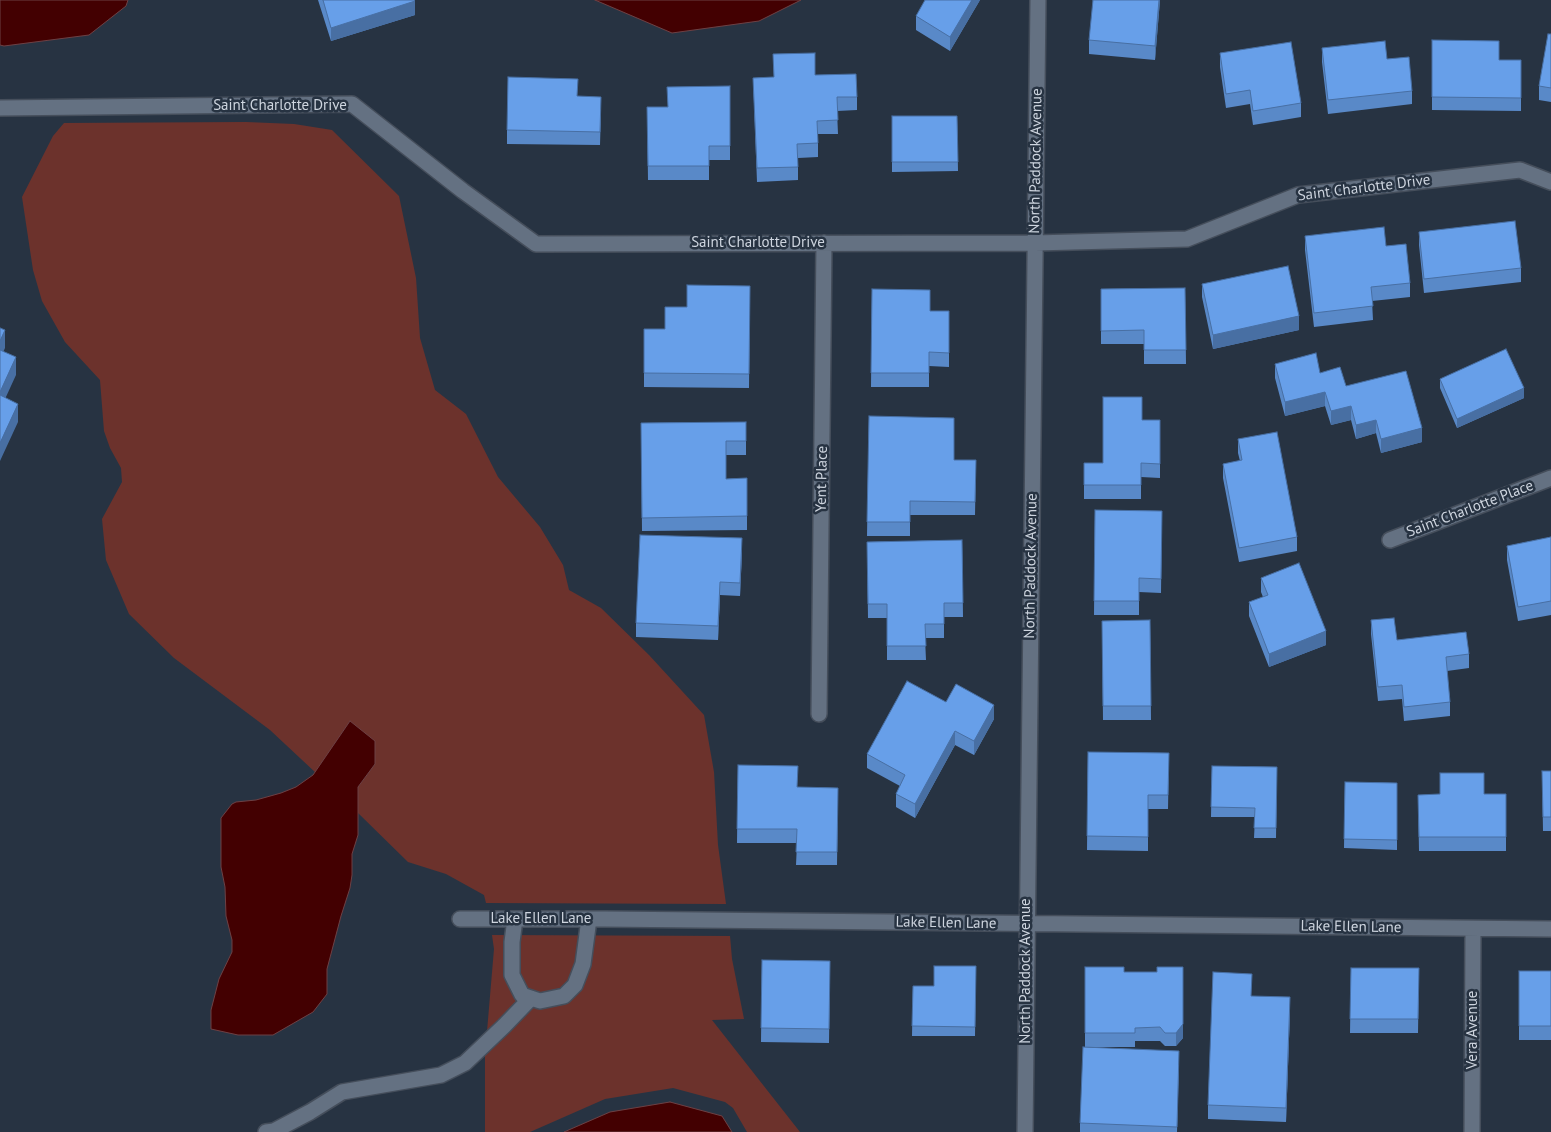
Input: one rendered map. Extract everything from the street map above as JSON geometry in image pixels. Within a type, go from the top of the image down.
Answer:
[{"type":"street","name":"North Paddock Avenue","points":[[1025,1132],[1038,0]]},
{"type":"street","name":"Saint Charlotte Drive","points":[[0,108],[352,104],[463,191],[536,244],[1035,243],[1187,239],[1298,195],[1520,170],[1551,182]]},
{"type":"street","name":"Yent Place","points":[[819,714],[824,243]]},
{"type":"street","name":"Saint Charlotte Place","points":[[1390,540],[1551,478]]},
{"type":"street","name":"Lake Ellen Lane","points":[[460,919],[1551,928]]},
{"type":"street","points":[[515,919],[512,942],[512,975],[522,995],[540,1001],[564,996],[575,985],[582,964],[589,919]]},
{"type":"street","name":"Vera Avenue","points":[[1472,1132],[1473,928]]},
{"type":"street","points":[[266,1132],[274,1131],[303,1116],[342,1092],[441,1075],[465,1064],[531,998]]},
{"type":"shaded area","points":[[0,0],[128,0],[126,6],[89,35],[4,46],[0,45]]},
{"type":"shaded area","points":[[595,0],[801,0],[759,21],[672,33]]},
{"type":"shaded area","points":[[246,122],[294,124],[332,130],[399,196],[416,278],[420,338],[435,390],[466,414],[498,477],[540,527],[563,565],[569,590],[601,608],[649,655],[704,715],[714,772],[718,845],[726,904],[486,903],[484,895],[446,874],[408,862],[357,812],[358,787],[375,764],[350,721],[316,773],[270,730],[174,658],[129,614],[106,560],[102,519],[122,482],[121,468],[110,448],[104,431],[100,380],[65,342],[42,301],[33,270],[22,197],[53,136],[64,123]]},
{"type":"shaded area","points":[[350,721],[375,741],[375,764],[358,787],[358,835],[352,854],[350,888],[327,969],[327,994],[313,1012],[273,1035],[238,1035],[211,1029],[211,1010],[219,979],[232,952],[232,940],[226,916],[225,887],[221,867],[221,818],[232,804],[236,802],[256,800],[281,793],[296,787],[313,775]]},
{"type":"shaded area","points":[[492,935],[730,936],[732,959],[744,1019],[712,1020],[800,1132],[747,1132],[733,1108],[725,1102],[673,1088],[605,1099],[530,1132],[485,1132],[485,1055],[494,949]]},
{"type":"shaded area","points":[[670,1102],[722,1116],[732,1132],[564,1132],[610,1112]]},
{"type":"building","points":[[323,0],[414,0],[415,1],[331,28]]},
{"type":"building","points":[[925,0],[972,0],[950,37],[916,16]]},
{"type":"building","points":[[1093,0],[1159,0],[1155,46],[1089,40]]},
{"type":"building","points":[[1548,34],[1551,34],[1551,88],[1539,86]]},
{"type":"building","points":[[1432,40],[1499,41],[1499,60],[1521,60],[1521,98],[1432,97]]},
{"type":"building","points":[[1385,41],[1387,59],[1409,57],[1412,91],[1328,100],[1322,48]]},
{"type":"building","points":[[1291,42],[1301,103],[1253,111],[1250,90],[1226,94],[1220,53]]},
{"type":"building","points":[[815,53],[815,75],[856,74],[857,97],[837,97],[838,120],[817,121],[818,143],[797,144],[798,167],[757,168],[753,78],[774,77],[773,54]]},
{"type":"building","points":[[508,77],[578,79],[577,96],[601,97],[600,132],[507,130]]},
{"type":"building","points":[[730,86],[730,146],[709,146],[709,166],[648,166],[647,107],[668,107],[667,87]]},
{"type":"building","points":[[892,116],[957,116],[958,162],[892,162]]},
{"type":"building","points":[[1515,221],[1521,268],[1424,279],[1419,232]]},
{"type":"building","points":[[1384,227],[1386,246],[1406,244],[1410,283],[1371,287],[1373,306],[1314,313],[1305,236]]},
{"type":"building","points":[[1288,266],[1299,316],[1213,335],[1202,284]]},
{"type":"building","points":[[687,285],[750,286],[749,374],[644,373],[644,329],[665,329],[665,307],[687,307]]},
{"type":"building","points":[[1185,288],[1186,350],[1144,350],[1144,330],[1101,331],[1101,289]]},
{"type":"building","points":[[872,289],[930,290],[930,311],[949,311],[949,353],[929,352],[929,373],[871,373]]},
{"type":"building","points":[[0,328],[5,330],[0,341]]},
{"type":"building","points":[[1506,349],[1524,388],[1457,419],[1440,379]]},
{"type":"building","points":[[0,350],[16,357],[0,392]]},
{"type":"building","points":[[1316,353],[1320,373],[1340,367],[1346,386],[1406,371],[1422,428],[1381,439],[1376,420],[1356,425],[1351,406],[1331,411],[1325,392],[1285,402],[1275,364]]},
{"type":"building","points":[[0,395],[18,404],[0,443]]},
{"type":"building","points":[[1103,397],[1142,397],[1142,420],[1160,420],[1160,464],[1141,463],[1141,485],[1084,485],[1084,463],[1103,463]]},
{"type":"building","points":[[869,416],[954,418],[954,460],[976,460],[975,502],[910,501],[910,522],[867,522]]},
{"type":"building","points":[[746,422],[746,441],[726,441],[726,479],[747,478],[747,516],[642,518],[641,423]]},
{"type":"building","points":[[1277,432],[1297,537],[1239,548],[1223,464],[1242,460],[1238,439]]},
{"type":"building","points":[[1095,510],[1162,511],[1161,579],[1139,578],[1139,601],[1094,601]]},
{"type":"building","points":[[640,535],[742,538],[740,583],[720,582],[718,626],[636,623]]},
{"type":"building","points":[[1551,537],[1551,601],[1518,607],[1507,546]]},
{"type":"building","points":[[962,540],[963,603],[944,603],[944,624],[925,624],[926,646],[887,646],[887,604],[868,604],[867,542]]},
{"type":"building","points":[[1299,563],[1326,631],[1269,654],[1249,602],[1268,595],[1261,578]]},
{"type":"building","points":[[1394,618],[1397,640],[1466,632],[1469,654],[1446,657],[1450,702],[1404,707],[1402,685],[1378,687],[1371,620]]},
{"type":"building","points":[[1150,620],[1151,706],[1103,706],[1102,621]]},
{"type":"building","points":[[907,681],[946,702],[956,684],[994,705],[974,741],[955,731],[915,804],[896,794],[905,775],[867,754]]},
{"type":"building","points":[[1088,752],[1169,753],[1168,795],[1148,795],[1148,837],[1087,836]]},
{"type":"building","points":[[738,765],[798,766],[797,787],[838,788],[837,852],[796,852],[797,829],[737,829]]},
{"type":"building","points":[[1212,766],[1277,767],[1276,828],[1254,828],[1255,808],[1211,807]]},
{"type":"building","points":[[1542,771],[1551,771],[1551,817],[1543,817]]},
{"type":"building","points":[[1440,773],[1484,773],[1484,794],[1506,794],[1506,837],[1419,837],[1418,795],[1440,794]]},
{"type":"building","points":[[1345,782],[1397,783],[1397,840],[1344,839]]},
{"type":"building","points":[[762,960],[830,961],[829,1029],[761,1028]]},
{"type":"building","points":[[934,966],[976,966],[975,1027],[912,1026],[913,986],[934,986]]},
{"type":"building","points":[[1085,967],[1124,967],[1124,972],[1157,972],[1157,967],[1183,967],[1183,1024],[1176,1033],[1165,1033],[1160,1027],[1135,1028],[1135,1033],[1085,1033]]},
{"type":"building","points":[[1351,968],[1419,968],[1418,1019],[1350,1019]]},
{"type":"building","points":[[1519,971],[1551,971],[1551,1026],[1519,1026]]},
{"type":"building","points":[[1213,972],[1252,974],[1251,996],[1290,997],[1286,1108],[1208,1105]]},
{"type":"building","points":[[1083,1047],[1179,1051],[1177,1127],[1080,1123]]}]
